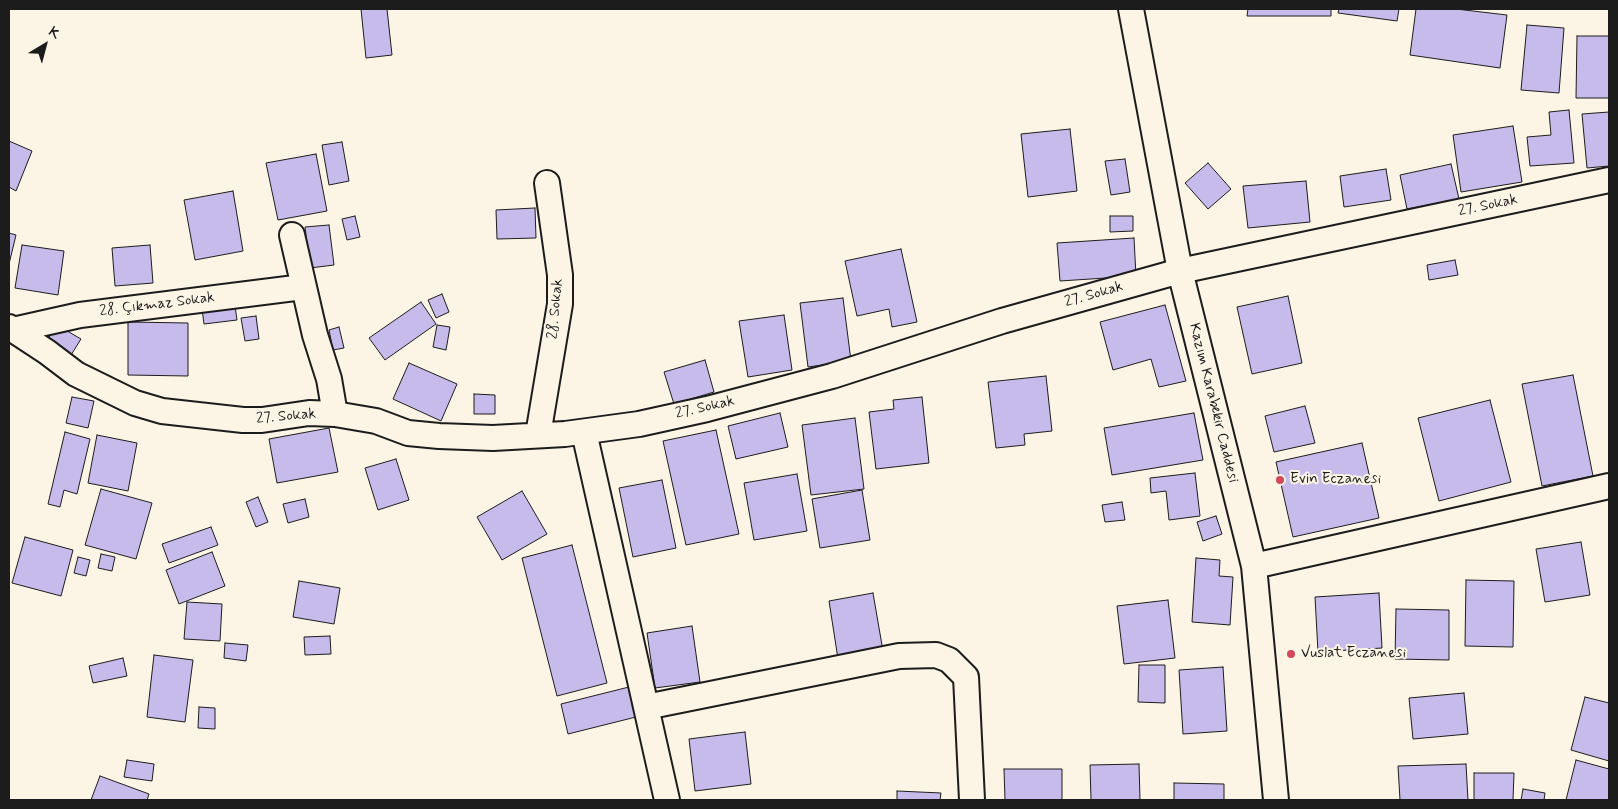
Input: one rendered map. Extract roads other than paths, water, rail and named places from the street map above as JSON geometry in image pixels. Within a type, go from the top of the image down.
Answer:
[{"type":"street","name":"Kazım Karabekir Caddesi","points":[[1131,9],[1180,271],[1254,566],[1276,800]]},
{"type":"street","name":"27. Sokak","points":[[11,328],[76,374],[135,403],[162,411],[243,420],[262,420],[309,413],[335,414],[376,421],[408,432],[439,436],[538,435],[584,432],[639,424],[707,409],[832,376],[1002,321],[1180,271],[1609,180]]},
{"type":"street","name":"28. Sokak","points":[[538,435],[560,304],[560,275],[547,183]]},
{"type":"street","points":[[292,235],[303,287],[329,379],[335,414]]},
{"type":"street","name":"28. Çıkmaz Sokak","points":[[11,328],[80,315],[303,287]]},
{"type":"street","points":[[584,432],[667,800]]},
{"type":"street","points":[[1254,566],[1609,486]]},
{"type":"street","points":[[646,707],[899,656],[936,656],[949,660],[966,677],[972,800]]},
{"type":"place","name":"Evin Eczanesi","points":[[1280,480]]},
{"type":"place","name":"Vuslat Eczanesi","points":[[1291,654]]}]
